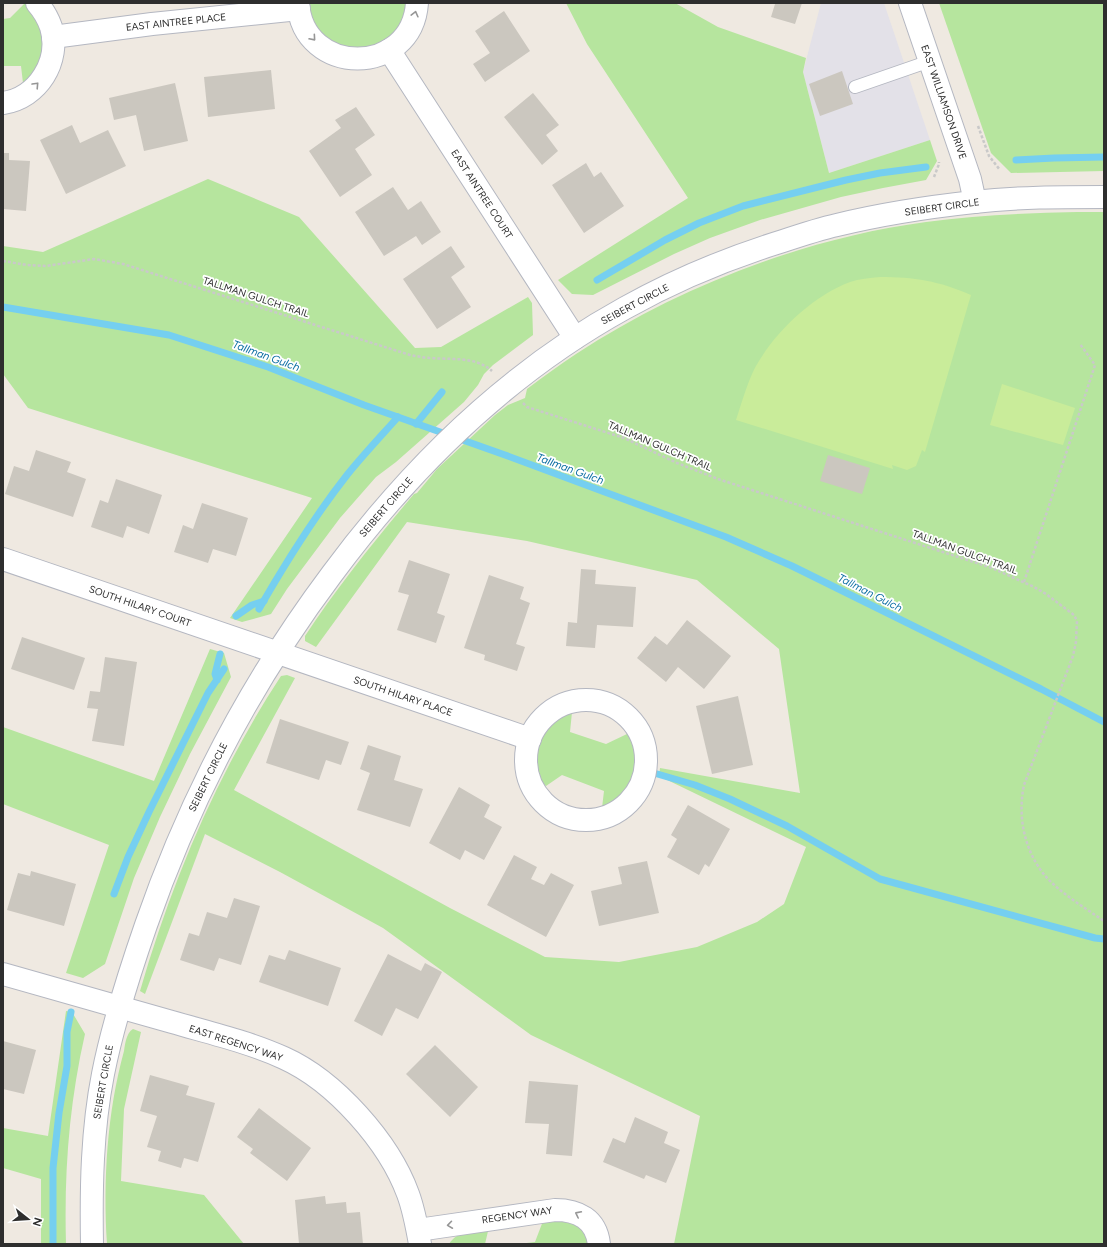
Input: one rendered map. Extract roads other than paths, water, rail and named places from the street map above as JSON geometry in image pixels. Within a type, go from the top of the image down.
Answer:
[{"type":"street","points":[[3,103],[26,95],[40,82],[50,65],[53,38],[48,19],[37,3]]},
{"type":"street","points":[[299,6],[304,25],[319,45],[333,54],[349,59],[366,59],[389,50],[396,45],[407,32],[414,17],[417,3]]},
{"type":"street","name":"EAST WILLIAMSON DRIVE","points":[[910,3],[970,180],[975,202]]},
{"type":"street","name":"EAST AINTREE PLACE","points":[[53,38],[299,6]]},
{"type":"street","name":"EAST AINTREE COURT","points":[[389,50],[575,338]]},
{"type":"street","name":"SEIBERT CIRCLE","points":[[92,1244],[91,1195],[93,1157],[96,1119],[103,1076],[124,990],[162,879],[196,800],[225,743],[276,653],[313,599],[382,510],[440,446],[521,376],[575,338],[628,307],[690,276],[764,247],[837,225],[888,214],[975,202],[1037,198],[1104,197]]},
{"type":"street","name":"SOUTH HILARY COURT","points":[[3,559],[276,653]]},
{"type":"street","name":"SOUTH HILARY PLACE","points":[[276,653],[530,739]]},
{"type":"street","points":[[584,700],[596,700],[608,704],[627,716],[641,735],[645,747],[646,758],[642,782],[637,792],[629,802],[615,813],[598,819],[580,820],[562,815],[541,799],[531,784],[528,775],[526,757],[530,739],[542,719],[561,705],[573,701],[584,700]]},
{"type":"street","name":"EAST REGENCY WAY","points":[[3,974],[206,1032],[263,1050],[295,1063],[336,1092],[380,1143],[392,1161],[408,1194],[419,1237]]},
{"type":"street","name":"REGENCY WAY","points":[[419,1237],[555,1210],[564,1210],[576,1213],[588,1220],[597,1233],[599,1244]]},
{"type":"lane","points":[[855,87],[930,61]]},
{"type":"waterway","points":[[1016,160],[1104,157]]},
{"type":"waterway","points":[[597,280],[665,240],[699,223],[743,206],[846,180],[880,173],[926,167]]},
{"type":"waterway","name":"Tallman Gulch","points":[[3,307],[169,335],[268,367],[364,405],[505,455],[726,537],[792,566],[1041,689],[1104,722]]},
{"type":"waterway","points":[[416,424],[442,392]]},
{"type":"waterway","points":[[259,609],[290,557],[323,507],[353,468],[398,417]]},
{"type":"waterway","points":[[236,616],[252,605],[264,601]]},
{"type":"waterway","points":[[217,680],[215,674],[220,654]]},
{"type":"waterway","points":[[114,894],[128,857],[149,812],[208,693],[224,669]]},
{"type":"waterway","points":[[654,773],[695,785],[730,799],[787,826],[880,879],[1095,938],[1104,939]]},
{"type":"waterway","points":[[53,1244],[53,1168],[59,1113],[67,1066],[67,1032],[71,1012]]}]
